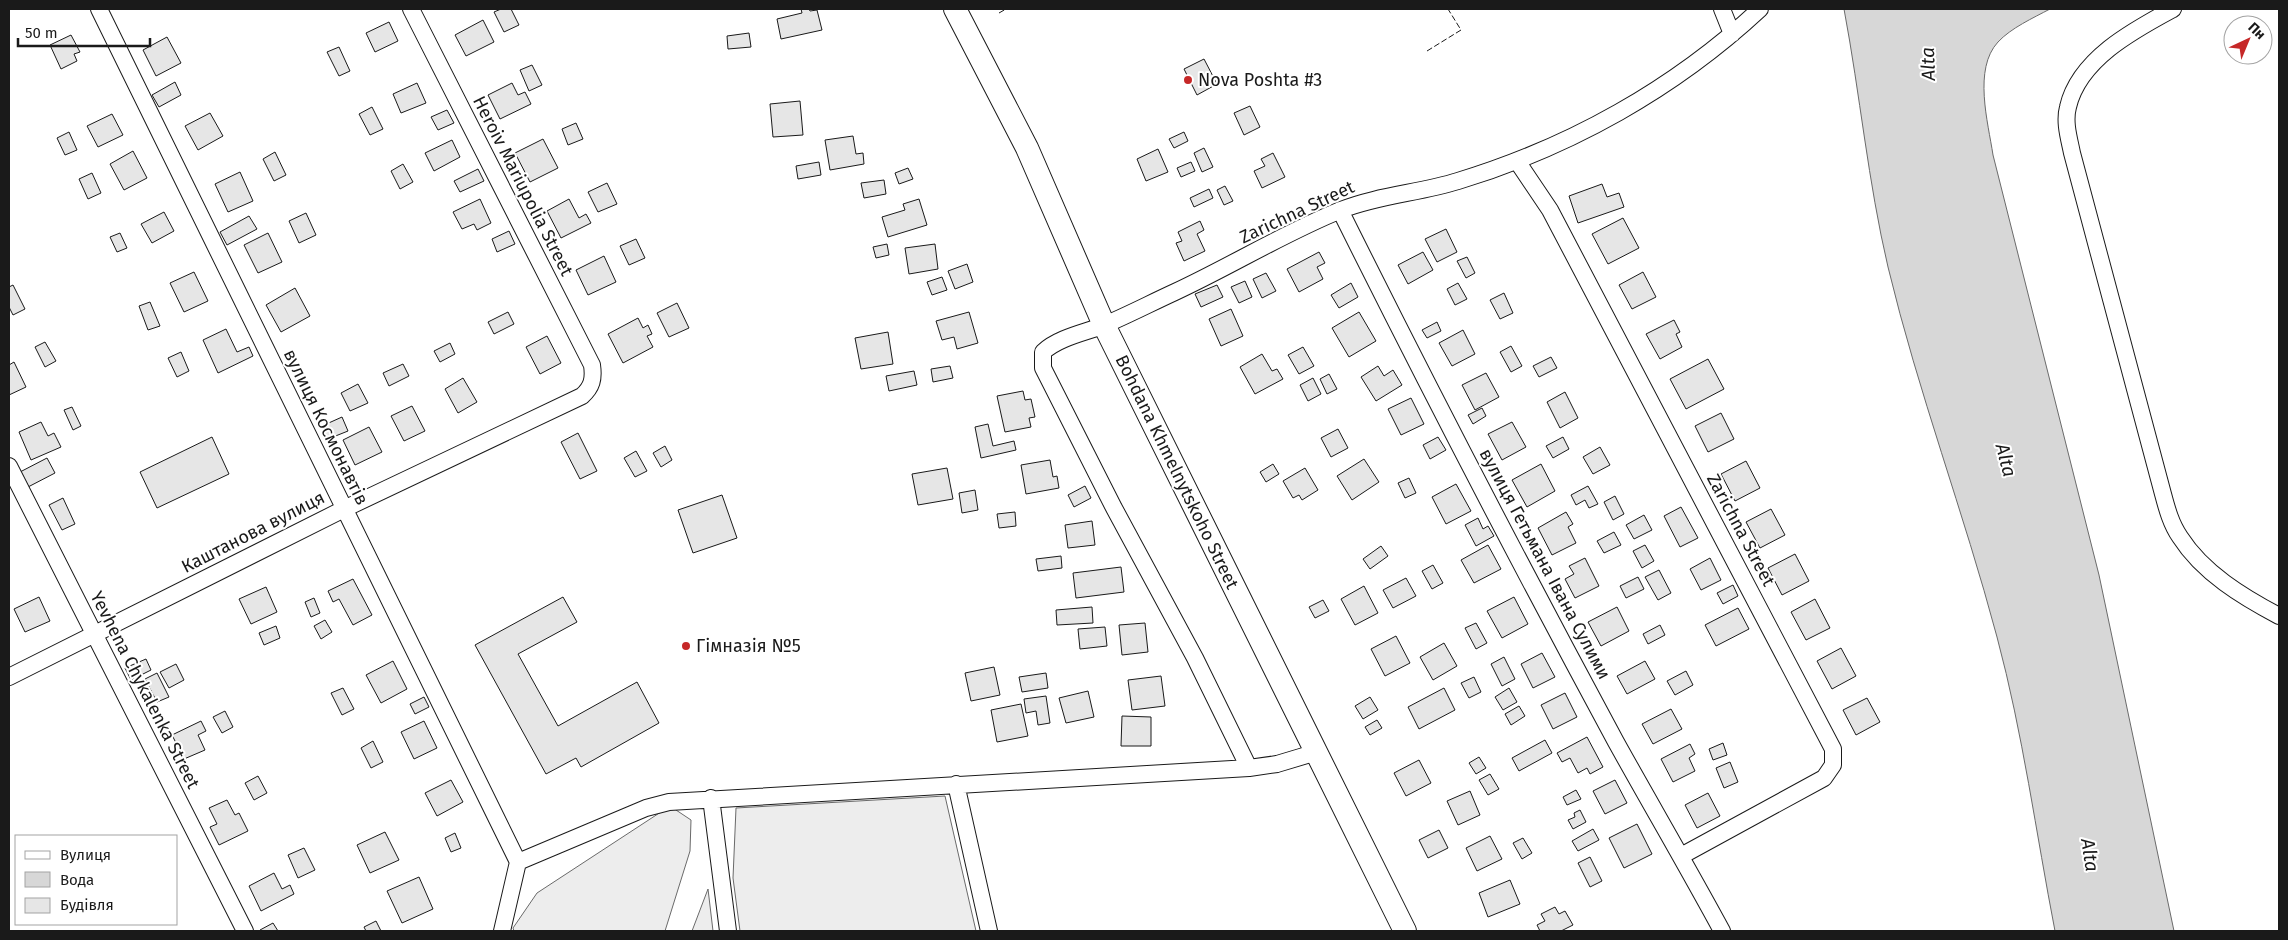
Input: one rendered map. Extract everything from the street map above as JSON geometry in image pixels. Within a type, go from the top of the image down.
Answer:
[{"type":"main road","name":"Bohdana Khmelnytskoho Street","points":[[955,9],[1027,148],[1104,325],[1405,931]]},
{"type":"street","name":"вулиця Космонавтів","points":[[99,9],[518,862]]},
{"type":"street","name":"Heroiv Mariupolia Street","points":[[410,9],[592,365],[592,382]]},
{"type":"street","points":[[1722,9],[1732,34]]},
{"type":"street","name":"Zarichna Street","points":[[1249,768],[1195,658],[1114,508],[1043,368],[1043,352],[1048,347],[1104,325],[1188,286],[1340,210],[1377,198],[1455,182],[1517,161],[1569,139],[1622,111],[1732,34],[1760,9]]},
{"type":"street","points":[[2173,9],[2120,41],[2097,61],[2080,80],[2067,108],[2066,120],[2070,145],[2090,229],[2163,494],[2175,528],[2185,545],[2212,572],[2250,600],[2279,616]]},
{"type":"street","name":"Zarichna Street","points":[[1517,161],[1550,210],[1834,749],[1833,765],[1824,778],[1681,856]]},
{"type":"street","name":"вулиця Гетьмана Івана Сулими","points":[[1340,210],[1412,355],[1538,594],[1617,743],[1722,931]]},
{"type":"street","name":"Каштанова вулиця","points":[[9,677],[344,509],[582,396],[592,382]]},
{"type":"street","name":"Yevhena Chykalenka Street","points":[[9,466],[245,931]]},
{"type":"street","points":[[502,931],[518,862],[646,808],[669,802],[711,798],[1249,768],[1277,764],[1316,752]]},
{"type":"street","points":[[956,784],[989,931]]},
{"type":"street","points":[[711,798],[728,931]]},
{"type":"shaded area","points":[[945,796],[976,931],[740,931],[733,878],[736,808]]},
{"type":"shaded area","points":[[670,806],[691,820],[690,851],[665,931],[514,931],[513,928],[537,893]]},
{"type":"shaded area","points":[[708,889],[713,931],[692,931]]},
{"type":"water","name":"Alta","points":[[1844,9],[2050,9],[2009,32],[1990,53],[1984,81],[1986,112],[1993,155],[2099,575],[2174,931],[2055,931],[2022,747],[1997,637],[1913,360],[1888,267],[1875,203]]},
{"type":"building","points":[[501,9],[511,9],[519,25],[504,32],[494,12]]},
{"type":"building","points":[[801,9],[817,10],[822,30],[781,39],[777,19],[802,13]]},
{"type":"building","points":[[483,20],[494,42],[466,56],[455,35]]},
{"type":"building","points":[[389,22],[398,41],[375,52],[366,33]]},
{"type":"building","points":[[749,33],[751,47],[728,49],[727,36]]},
{"type":"building","points":[[71,35],[80,52],[74,54],[77,61],[61,69],[50,45]]},
{"type":"building","points":[[167,37],[181,63],[156,76],[143,50]]},
{"type":"building","points":[[339,47],[350,71],[339,76],[327,52]]},
{"type":"building","points":[[1204,59],[1217,84],[1197,95],[1184,69]]},
{"type":"building","points":[[532,65],[542,85],[529,91],[520,70]]},
{"type":"building","points":[[175,82],[181,95],[159,107],[152,95]]},
{"type":"building","points":[[417,83],[426,103],[401,113],[393,94]]},
{"type":"building","points":[[512,83],[518,95],[525,92],[531,104],[500,119],[488,95]]},
{"type":"building","points":[[800,101],[803,135],[773,137],[770,104]]},
{"type":"building","points":[[1250,106],[1260,127],[1244,135],[1234,113]]},
{"type":"building","points":[[372,107],[383,129],[370,135],[359,114]]},
{"type":"building","points":[[447,110],[454,123],[438,130],[431,117]]},
{"type":"building","points":[[210,113],[223,136],[198,150],[185,126]]},
{"type":"building","points":[[112,114],[123,135],[98,147],[87,126]]},
{"type":"building","points":[[576,123],[583,139],[568,145],[562,129]]},
{"type":"building","points":[[69,132],[77,150],[65,155],[57,138]]},
{"type":"building","points":[[1184,132],[1188,141],[1174,148],[1169,139]]},
{"type":"building","points":[[853,136],[856,154],[863,153],[864,164],[830,170],[825,140]]},
{"type":"building","points":[[543,139],[558,168],[530,182],[515,153]]},
{"type":"building","points":[[452,140],[460,157],[434,171],[425,153]]},
{"type":"building","points":[[1204,148],[1213,167],[1202,172],[1194,153]]},
{"type":"building","points":[[1158,149],[1168,172],[1146,181],[1137,159]]},
{"type":"building","points":[[133,151],[147,178],[124,190],[110,164]]},
{"type":"building","points":[[275,152],[286,175],[274,181],[263,159]]},
{"type":"building","points":[[1273,153],[1285,177],[1262,188],[1254,171],[1265,166],[1261,159]]},
{"type":"building","points":[[819,162],[821,175],[798,179],[796,166]]},
{"type":"building","points":[[1191,162],[1195,171],[1181,177],[1177,168]]},
{"type":"building","points":[[403,164],[413,182],[400,189],[391,171]]},
{"type":"building","points":[[908,168],[913,179],[899,184],[895,173]]},
{"type":"building","points":[[478,169],[484,181],[460,192],[454,181]]},
{"type":"building","points":[[240,172],[253,201],[228,212],[215,184]]},
{"type":"building","points":[[92,173],[101,193],[88,199],[79,179]]},
{"type":"building","points":[[884,180],[886,194],[864,198],[861,183]]},
{"type":"building","points":[[607,183],[617,204],[598,212],[588,192]]},
{"type":"building","points":[[1602,184],[1607,197],[1619,193],[1624,207],[1578,223],[1569,196]]},
{"type":"building","points":[[1225,186],[1233,201],[1224,205],[1217,190]]},
{"type":"building","points":[[1209,189],[1213,198],[1194,207],[1190,198]]},
{"type":"building","points":[[480,199],[491,223],[477,230],[474,224],[462,229],[453,212]]},
{"type":"building","points":[[569,199],[579,218],[586,214],[591,223],[561,238],[547,211]]},
{"type":"building","points":[[919,199],[927,225],[888,237],[882,217],[905,210],[903,204]]},
{"type":"building","points":[[164,212],[174,231],[152,243],[141,224]]},
{"type":"building","points":[[306,213],[316,235],[299,243],[289,221]]},
{"type":"building","points":[[249,216],[257,229],[227,245],[220,232]]},
{"type":"building","points":[[1623,218],[1639,248],[1608,264],[1592,234]]},
{"type":"building","points":[[1200,221],[1204,230],[1197,234],[1205,251],[1184,261],[1176,243],[1182,241],[1178,232]]},
{"type":"building","points":[[1446,229],[1457,252],[1437,262],[1425,239]]},
{"type":"building","points":[[509,231],[515,244],[497,252],[492,239]]},
{"type":"building","points":[[120,233],[127,248],[117,252],[110,237]]},
{"type":"building","points":[[268,233],[282,262],[258,273],[244,245]]},
{"type":"building","points":[[636,239],[645,258],[629,265],[620,246]]},
{"type":"building","points":[[887,244],[889,255],[876,258],[873,247]]},
{"type":"building","points":[[935,244],[938,269],[909,274],[905,248]]},
{"type":"building","points":[[1319,252],[1325,263],[1317,267],[1323,279],[1299,292],[1287,269]]},
{"type":"building","points":[[1423,252],[1433,270],[1408,284],[1398,265]]},
{"type":"building","points":[[604,256],[616,282],[588,295],[576,270]]},
{"type":"building","points":[[1467,257],[1475,273],[1466,278],[1457,261]]},
{"type":"building","points":[[967,264],[973,282],[955,289],[948,271]]},
{"type":"building","points":[[194,272],[208,301],[184,312],[170,283]]},
{"type":"building","points":[[1643,272],[1656,297],[1632,309],[1619,285]]},
{"type":"building","points":[[1266,273],[1276,291],[1262,298],[1253,279]]},
{"type":"building","points":[[942,277],[947,290],[932,295],[927,282]]},
{"type":"building","points":[[1245,281],[1252,297],[1239,303],[1231,287]]},
{"type":"building","points":[[1351,283],[1358,297],[1339,308],[1331,295]]},
{"type":"building","points":[[1458,283],[1467,299],[1455,305],[1447,289]]},
{"type":"building","points":[[13,285],[25,309],[13,315],[9,307],[9,287]]},
{"type":"building","points":[[1217,285],[1223,297],[1201,307],[1195,294]]},
{"type":"building","points":[[295,288],[310,316],[281,332],[266,305]]},
{"type":"building","points":[[1504,293],[1513,313],[1500,319],[1490,300]]},
{"type":"building","points":[[150,302],[160,326],[148,330],[139,306]]},
{"type":"building","points":[[677,303],[689,328],[669,337],[657,313]]},
{"type":"building","points":[[1231,309],[1243,336],[1221,346],[1209,319]]},
{"type":"building","points":[[508,312],[514,324],[494,334],[488,322]]},
{"type":"building","points":[[969,312],[978,343],[957,349],[954,337],[942,340],[936,321]]},
{"type":"building","points":[[1359,312],[1376,341],[1349,357],[1332,328]]},
{"type":"building","points":[[638,318],[643,328],[648,325],[652,334],[647,336],[653,347],[623,363],[608,334]]},
{"type":"building","points":[[1674,320],[1680,332],[1676,334],[1682,347],[1660,359],[1646,334]]},
{"type":"building","points":[[1437,322],[1441,331],[1427,338],[1422,330]]},
{"type":"building","points":[[226,329],[237,352],[249,347],[253,356],[218,373],[203,340]]},
{"type":"building","points":[[1463,330],[1475,354],[1452,366],[1439,343]]},
{"type":"building","points":[[888,332],[893,364],[861,369],[855,338]]},
{"type":"building","points":[[547,336],[561,363],[540,374],[526,347]]},
{"type":"building","points":[[45,342],[56,361],[45,367],[35,347]]},
{"type":"building","points":[[450,343],[455,354],[440,362],[434,351]]},
{"type":"building","points":[[1511,346],[1522,366],[1511,372],[1500,352]]},
{"type":"building","points":[[1303,347],[1314,366],[1299,374],[1288,355]]},
{"type":"building","points":[[181,352],[189,371],[177,377],[168,358]]},
{"type":"building","points":[[1262,354],[1272,371],[1277,369],[1283,379],[1255,394],[1240,367]]},
{"type":"building","points":[[1551,357],[1557,368],[1539,377],[1533,366]]},
{"type":"building","points":[[1708,359],[1724,389],[1686,409],[1670,379]]},
{"type":"building","points":[[14,362],[26,387],[9,395],[9,365]]},
{"type":"building","points":[[403,364],[409,376],[389,386],[383,373]]},
{"type":"building","points":[[950,366],[953,378],[933,382],[931,369]]},
{"type":"building","points":[[1378,366],[1384,376],[1393,370],[1402,385],[1376,401],[1361,377]]},
{"type":"building","points":[[914,371],[917,385],[889,391],[886,376]]},
{"type":"building","points":[[1486,373],[1499,397],[1475,410],[1462,385]]},
{"type":"building","points":[[1329,374],[1337,389],[1327,394],[1320,379]]},
{"type":"building","points":[[463,378],[477,402],[458,413],[445,389]]},
{"type":"building","points":[[1313,378],[1321,394],[1308,401],[1300,385]]},
{"type":"building","points":[[358,384],[368,403],[350,411],[341,393]]},
{"type":"building","points":[[1023,391],[1025,400],[1031,399],[1035,417],[1029,418],[1031,427],[1005,432],[997,396]]},
{"type":"building","points":[[1565,392],[1578,418],[1560,428],[1547,402]]},
{"type":"building","points":[[1411,398],[1424,424],[1401,435],[1388,409]]},
{"type":"building","points":[[412,406],[425,431],[404,441],[391,416]]},
{"type":"building","points":[[72,407],[81,426],[73,430],[64,410]]},
{"type":"building","points":[[1482,408],[1486,416],[1473,424],[1468,415]]},
{"type":"building","points":[[1721,413],[1734,439],[1708,452],[1695,426]]},
{"type":"building","points":[[342,417],[348,431],[328,439],[322,426]]},
{"type":"building","points":[[41,422],[48,436],[54,433],[61,447],[31,460],[19,432]]},
{"type":"building","points":[[1512,422],[1526,447],[1502,460],[1488,434]]},
{"type":"building","points":[[988,424],[993,446],[1014,441],[1016,450],[981,458],[975,427]]},
{"type":"building","points":[[369,427],[382,452],[355,465],[343,440]]},
{"type":"building","points":[[1338,429],[1348,448],[1331,457],[1321,438]]},
{"type":"building","points":[[578,433],[597,471],[580,479],[561,442]]},
{"type":"building","points":[[212,437],[229,474],[157,508],[140,472]]},
{"type":"building","points":[[1438,437],[1446,450],[1430,459],[1423,445]]},
{"type":"building","points":[[1563,437],[1569,449],[1553,458],[1546,446]]},
{"type":"building","points":[[665,446],[672,460],[661,467],[653,453]]},
{"type":"building","points":[[1600,447],[1610,465],[1593,474],[1583,457]]},
{"type":"building","points":[[636,451],[647,471],[635,477],[624,458]]},
{"type":"building","points":[[47,458],[55,473],[28,487],[20,472]]},
{"type":"building","points":[[1364,459],[1379,482],[1352,500],[1337,476]]},
{"type":"building","points":[[1050,460],[1053,477],[1057,476],[1059,488],[1026,494],[1021,465]]},
{"type":"building","points":[[1746,461],[1760,488],[1735,501],[1721,474]]},
{"type":"building","points":[[1273,464],[1279,474],[1266,482],[1260,472]]},
{"type":"building","points":[[1541,464],[1555,491],[1527,507],[1512,480]]},
{"type":"building","points":[[947,468],[953,499],[918,505],[912,474]]},
{"type":"building","points":[[1305,468],[1318,490],[1302,500],[1299,495],[1293,498],[1283,481]]},
{"type":"building","points":[[1409,478],[1416,493],[1405,498],[1398,483]]},
{"type":"building","points":[[1456,484],[1471,511],[1446,524],[1432,497]]},
{"type":"building","points":[[1085,486],[1091,498],[1074,507],[1068,495]]},
{"type":"building","points":[[1588,486],[1598,504],[1589,508],[1585,500],[1576,505],[1571,495]]},
{"type":"building","points":[[975,490],[978,510],[962,513],[959,493]]},
{"type":"building","points":[[722,495],[737,538],[693,553],[678,510]]},
{"type":"building","points":[[1615,496],[1624,514],[1613,520],[1604,502]]},
{"type":"building","points":[[63,498],[75,524],[62,530],[49,505]]},
{"type":"building","points":[[1681,507],[1698,538],[1680,547],[1664,516]]},
{"type":"building","points":[[1771,509],[1785,535],[1760,548],[1746,522]]},
{"type":"building","points":[[1015,512],[1016,526],[999,528],[997,514]]},
{"type":"building","points":[[1566,512],[1573,524],[1568,527],[1576,543],[1552,555],[1538,528]]},
{"type":"building","points":[[1644,515],[1652,530],[1634,539],[1626,525]]},
{"type":"building","points":[[1478,518],[1483,529],[1488,526],[1494,536],[1476,546],[1465,525]]},
{"type":"building","points":[[1092,521],[1095,545],[1068,548],[1065,525]]},
{"type":"building","points":[[1614,532],[1621,545],[1604,553],[1597,541]]},
{"type":"building","points":[[1488,545],[1501,569],[1474,583],[1461,560]]},
{"type":"building","points":[[1645,545],[1654,561],[1642,568],[1633,551]]},
{"type":"building","points":[[1381,546],[1388,556],[1370,569],[1363,559]]},
{"type":"building","points":[[1795,554],[1809,581],[1782,595],[1768,568]]},
{"type":"building","points":[[1061,556],[1062,568],[1038,571],[1036,559]]},
{"type":"building","points":[[1585,558],[1599,586],[1575,598],[1565,579],[1574,574],[1569,566]]},
{"type":"building","points":[[1710,558],[1721,580],[1701,590],[1690,569]]},
{"type":"building","points":[[1433,565],[1443,583],[1432,589],[1422,571]]},
{"type":"building","points":[[1121,567],[1124,592],[1076,598],[1073,573]]},
{"type":"building","points":[[1659,570],[1671,593],[1658,600],[1645,577]]},
{"type":"building","points":[[1638,577],[1644,589],[1626,598],[1620,586]]},
{"type":"building","points":[[1406,578],[1416,596],[1393,608],[1383,590]]},
{"type":"building","points":[[353,579],[372,615],[353,625],[339,599],[333,602],[328,591]]},
{"type":"building","points":[[1733,585],[1738,596],[1723,604],[1717,593]]},
{"type":"building","points":[[1364,586],[1378,613],[1355,625],[1341,599]]},
{"type":"building","points":[[266,587],[277,612],[251,624],[239,599]]},
{"type":"building","points":[[39,597],[50,621],[25,632],[14,609]]},
{"type":"building","points":[[563,597],[577,622],[518,654],[558,726],[637,682],[659,723],[581,767],[576,758],[546,774],[475,645]]},
{"type":"building","points":[[1514,597],[1528,624],[1502,638],[1487,611]]},
{"type":"building","points":[[314,598],[320,613],[311,617],[305,602]]},
{"type":"building","points":[[1815,599],[1830,628],[1806,640],[1791,612]]},
{"type":"building","points":[[1323,600],[1329,611],[1315,618],[1309,607]]},
{"type":"building","points":[[1092,607],[1093,623],[1057,625],[1056,610]]},
{"type":"building","points":[[1617,607],[1629,631],[1601,646],[1588,622]]},
{"type":"building","points":[[1738,608],[1749,629],[1716,646],[1705,625]]},
{"type":"building","points":[[325,620],[332,632],[321,639],[314,626]]},
{"type":"building","points":[[1145,623],[1148,652],[1122,655],[1119,625]]},
{"type":"building","points":[[1476,623],[1487,643],[1476,649],[1465,628]]},
{"type":"building","points":[[1660,625],[1665,635],[1648,644],[1643,634]]},
{"type":"building","points":[[276,626],[280,638],[264,645],[259,633]]},
{"type":"building","points":[[1105,627],[1107,646],[1080,649],[1078,629]]},
{"type":"building","points":[[1396,636],[1410,663],[1385,676],[1371,649]]},
{"type":"building","points":[[1444,643],[1457,666],[1433,680],[1420,657]]},
{"type":"building","points":[[1841,648],[1856,676],[1832,689],[1817,661]]},
{"type":"building","points":[[1542,653],[1555,677],[1533,688],[1521,664]]},
{"type":"building","points":[[1504,657],[1515,679],[1502,686],[1491,664]]},
{"type":"building","points":[[146,659],[151,670],[131,680],[125,668]]},
{"type":"building","points":[[393,661],[407,689],[381,703],[366,675]]},
{"type":"building","points":[[1645,661],[1655,679],[1627,694],[1617,676]]},
{"type":"building","points":[[176,664],[184,680],[169,688],[160,672]]},
{"type":"building","points":[[994,667],[1000,695],[971,701],[965,673]]},
{"type":"building","points":[[1686,671],[1693,685],[1675,695],[1667,681]]},
{"type":"building","points":[[157,673],[169,697],[157,702],[145,679]]},
{"type":"building","points":[[1046,673],[1048,688],[1022,692],[1019,677]]},
{"type":"building","points":[[1161,676],[1165,706],[1132,710],[1128,680]]},
{"type":"building","points":[[1474,677],[1481,692],[1469,698],[1461,683]]},
{"type":"building","points":[[343,688],[354,709],[342,715],[331,693]]},
{"type":"building","points":[[1444,688],[1455,710],[1419,729],[1408,707]]},
{"type":"building","points":[[1509,688],[1517,702],[1503,710],[1495,697]]},
{"type":"building","points":[[1088,691],[1094,717],[1066,723],[1059,698]]},
{"type":"building","points":[[1565,693],[1577,717],[1553,729],[1541,705]]},
{"type":"building","points":[[1046,696],[1050,723],[1038,725],[1036,711],[1026,713],[1024,699]]},
{"type":"building","points":[[424,697],[429,707],[415,714],[410,704]]},
{"type":"building","points":[[1370,697],[1378,710],[1363,719],[1355,706]]},
{"type":"building","points":[[1867,698],[1880,722],[1856,735],[1843,710]]},
{"type":"building","points":[[1021,704],[1028,736],[997,742],[991,710]]},
{"type":"building","points":[[1519,706],[1525,716],[1511,725],[1505,714]]},
{"type":"building","points":[[1671,709],[1682,729],[1653,744],[1642,724]]},
{"type":"building","points":[[225,711],[233,727],[222,733],[213,717]]},
{"type":"building","points":[[1122,716],[1151,717],[1151,746],[1121,746]]},
{"type":"building","points":[[1377,720],[1382,728],[1370,735],[1365,727]]},
{"type":"building","points":[[201,721],[206,731],[198,735],[205,750],[184,759],[172,735]]},
{"type":"building","points":[[424,721],[437,748],[414,759],[401,732]]},
{"type":"building","points":[[1587,737],[1603,767],[1590,774],[1587,768],[1578,773],[1570,758],[1562,762],[1557,753]]},
{"type":"building","points":[[1545,740],[1552,753],[1519,771],[1512,758]]},
{"type":"building","points":[[373,741],[383,762],[371,768],[361,748]]},
{"type":"building","points":[[1723,743],[1727,755],[1713,760],[1709,749]]},
{"type":"building","points":[[1690,744],[1695,754],[1689,758],[1695,771],[1673,782],[1661,759]]},
{"type":"building","points":[[1479,757],[1486,768],[1476,774],[1469,763]]},
{"type":"building","points":[[1419,760],[1431,783],[1406,796],[1394,773]]},
{"type":"building","points":[[1730,762],[1738,782],[1724,788],[1716,768]]},
{"type":"building","points":[[1490,774],[1499,789],[1488,795],[1479,780]]},
{"type":"building","points":[[258,776],[267,793],[254,800],[245,783]]},
{"type":"building","points":[[451,780],[463,802],[437,816],[425,793]]},
{"type":"building","points":[[1615,780],[1627,803],[1605,814],[1593,791]]},
{"type":"building","points":[[1576,790],[1581,799],[1567,805],[1563,797]]},
{"type":"building","points":[[1470,791],[1480,815],[1458,825],[1447,801]]},
{"type":"building","points":[[1708,793],[1720,816],[1697,828],[1685,805]]},
{"type":"building","points":[[227,800],[235,815],[239,813],[248,831],[219,845],[210,827],[217,824],[209,808]]},
{"type":"building","points":[[1580,810],[1586,822],[1573,829],[1568,820],[1575,817],[1574,813]]},
{"type":"building","points":[[1637,824],[1652,854],[1624,868],[1609,838]]},
{"type":"building","points":[[1593,829],[1599,840],[1578,851],[1572,841]]},
{"type":"building","points":[[1439,830],[1448,848],[1428,858],[1419,840]]},
{"type":"building","points":[[385,832],[399,860],[370,873],[357,845]]},
{"type":"building","points":[[455,833],[461,848],[451,852],[445,838]]},
{"type":"building","points":[[1490,836],[1502,859],[1477,871],[1466,848]]},
{"type":"building","points":[[1523,838],[1532,853],[1522,859],[1513,843]]},
{"type":"building","points":[[304,848],[315,870],[298,878],[288,855]]},
{"type":"building","points":[[1590,857],[1602,881],[1590,887],[1578,863]]},
{"type":"building","points":[[274,873],[282,889],[290,885],[294,894],[261,911],[249,886]]},
{"type":"building","points":[[419,877],[433,909],[402,923],[387,891]]},
{"type":"building","points":[[1510,880],[1520,904],[1488,917],[1479,893]]},
{"type":"building","points":[[1555,907],[1559,914],[1565,911],[1573,925],[1561,931],[1540,931],[1537,925],[1545,921],[1541,914]]},
{"type":"building","points":[[376,921],[381,931],[366,931],[364,927]]},
{"type":"building","points":[[273,923],[278,931],[260,931],[260,930]]},
{"type":"fence","points":[[999,13],[1006,9]]},
{"type":"fence","points":[[1427,51],[1461,30],[1448,9]]},
{"type":"place","name":"Nova Poshta #3","points":[[1188,80]]},
{"type":"place","name":"Гімназія №5","points":[[686,646]]}]
